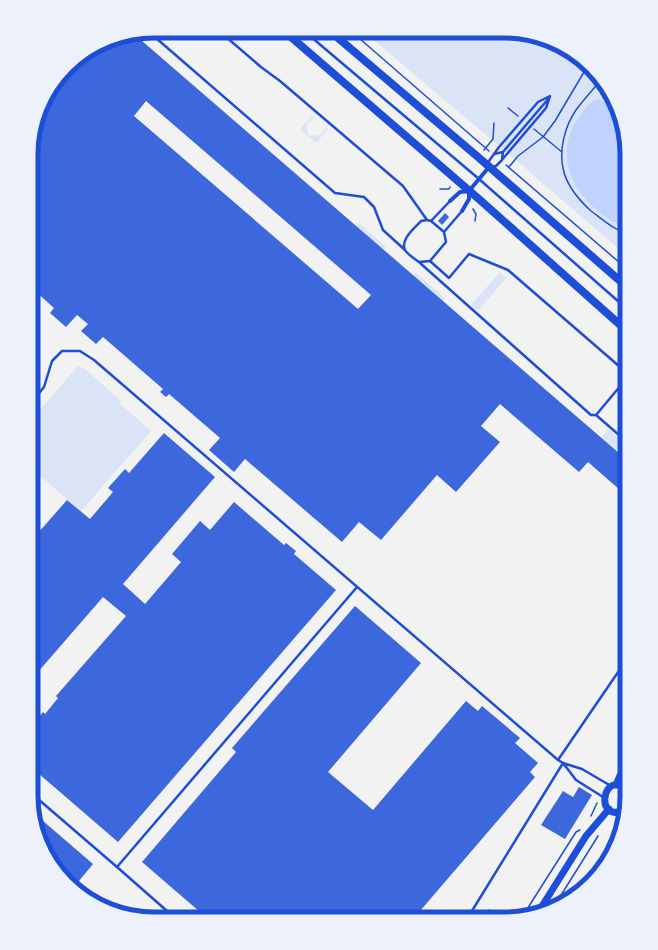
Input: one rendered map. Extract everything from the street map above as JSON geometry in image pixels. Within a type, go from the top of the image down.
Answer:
[{"type":"main road","points":[[292,38],[469,191],[620,325]]},
{"type":"main road","points":[[338,38],[620,281]]},
{"type":"street","points":[[450,201],[460,192],[469,191],[489,167]]},
{"type":"street","points":[[462,211],[469,199],[469,191]]},
{"type":"street","points":[[619,812],[609,809],[604,802],[604,797],[605,793],[614,786],[620,775]]},
{"type":"street","points":[[614,786],[620,786]]},
{"type":"street","points":[[543,905],[586,836],[609,809]]},
{"type":"lane","points":[[156,38],[336,193],[364,197],[374,207],[383,230],[591,415],[596,415],[620,436]]},
{"type":"lane","points":[[227,38],[403,186],[429,220],[444,232],[446,242],[430,262]]},
{"type":"lane","points":[[312,38],[620,303]]},
{"type":"lane","points":[[501,161],[503,152],[550,96]]},
{"type":"lane","points":[[550,96],[546,108],[501,161],[496,166],[489,167],[489,161],[494,154],[538,102],[550,96]]},
{"type":"lane","points":[[494,154],[503,152]]},
{"type":"lane","points":[[405,250],[405,239],[421,221],[429,220],[450,201]]},
{"type":"lane","points":[[444,232],[462,211]]},
{"type":"lane","points":[[420,262],[430,262],[449,278],[469,254],[508,270],[620,367]]},
{"type":"lane","points":[[38,394],[44,387],[52,361],[62,351],[80,351],[94,360],[558,760],[582,769],[614,786]]},
{"type":"lane","points":[[596,415],[620,386]]},
{"type":"lane","points":[[117,867],[357,587]]},
{"type":"lane","points":[[558,760],[620,669]]},
{"type":"lane","points":[[563,763],[576,780],[604,797]]},
{"type":"lane","points":[[471,912],[563,763]]},
{"type":"lane","points":[[38,799],[169,912]]},
{"type":"path","points":[[359,38],[482,144]]},
{"type":"path","points":[[585,71],[556,121],[543,137],[518,156],[508,167],[620,263]]},
{"type":"path","points":[[597,85],[575,111],[567,127],[562,146],[563,169],[571,188],[583,204],[603,221],[620,230]]},
{"type":"path","points":[[473,209],[476,214],[475,221]]},
{"type":"path","points":[[588,820],[595,809]]},
{"type":"path","points":[[527,910],[576,832],[580,830]]},
{"type":"path","points":[[560,897],[601,831]]},
{"type":"shaded area","points":[[371,38],[519,39],[548,47],[562,54],[586,72],[596,84],[608,103],[618,132],[620,147],[620,250]]},
{"type":"shaded area","points":[[312,116],[314,117],[307,124],[307,133],[310,136],[320,135],[327,128],[328,129],[316,143],[300,129]]},
{"type":"shaded area","points":[[359,223],[386,247],[383,250],[356,226]]},
{"type":"shaded area","points":[[500,272],[506,278],[478,311],[471,305]]},
{"type":"shaded area","points":[[416,273],[445,298],[443,301],[414,276]]},
{"type":"shaded area","points":[[78,366],[85,369],[121,401],[119,403],[151,431],[81,511],[38,474],[38,412]]},
{"type":"shaded area","points":[[608,429],[620,439],[620,446],[616,451],[601,438]]},
{"type":"water","points":[[598,99],[608,104],[618,132],[620,147],[620,225],[597,211],[585,198],[575,184],[569,169],[567,153],[569,137],[577,120],[591,103]]},
{"type":"building","points":[[140,39],[620,454],[620,490],[588,462],[579,472],[500,404],[481,426],[500,442],[456,492],[437,475],[381,540],[359,522],[342,542],[245,459],[234,472],[209,450],[220,438],[169,394],[166,397],[160,392],[163,389],[103,337],[96,344],[81,331],[88,324],[77,315],[66,327],[50,313],[54,308],[38,294],[38,154],[39,139],[44,117],[58,90],[78,67],[96,54],[110,47]],"holes":[[[146,101],[371,295],[358,309],[134,116]]]},
{"type":"building","points":[[445,213],[449,217],[442,225],[438,221]]},
{"type":"building","points":[[164,433],[215,477],[123,584],[145,604],[181,562],[172,554],[200,521],[210,530],[234,502],[284,545],[286,543],[296,551],[294,554],[336,590],[118,842],[38,773],[38,718],[43,712],[45,714],[58,698],[56,696],[126,616],[103,597],[38,672],[38,533],[67,500],[90,519],[113,492],[108,488],[125,469],[129,473]]},
{"type":"building","points":[[355,606],[421,663],[328,772],[373,810],[466,701],[478,711],[482,706],[520,738],[515,743],[538,763],[530,772],[535,777],[420,911],[421,912],[200,912],[142,862],[236,752],[232,748]]},
{"type":"building","points":[[579,787],[592,795],[565,839],[541,825],[563,791],[573,797]]},
{"type":"building","points":[[40,818],[93,864],[78,883],[72,878],[62,866],[50,847]]}]
